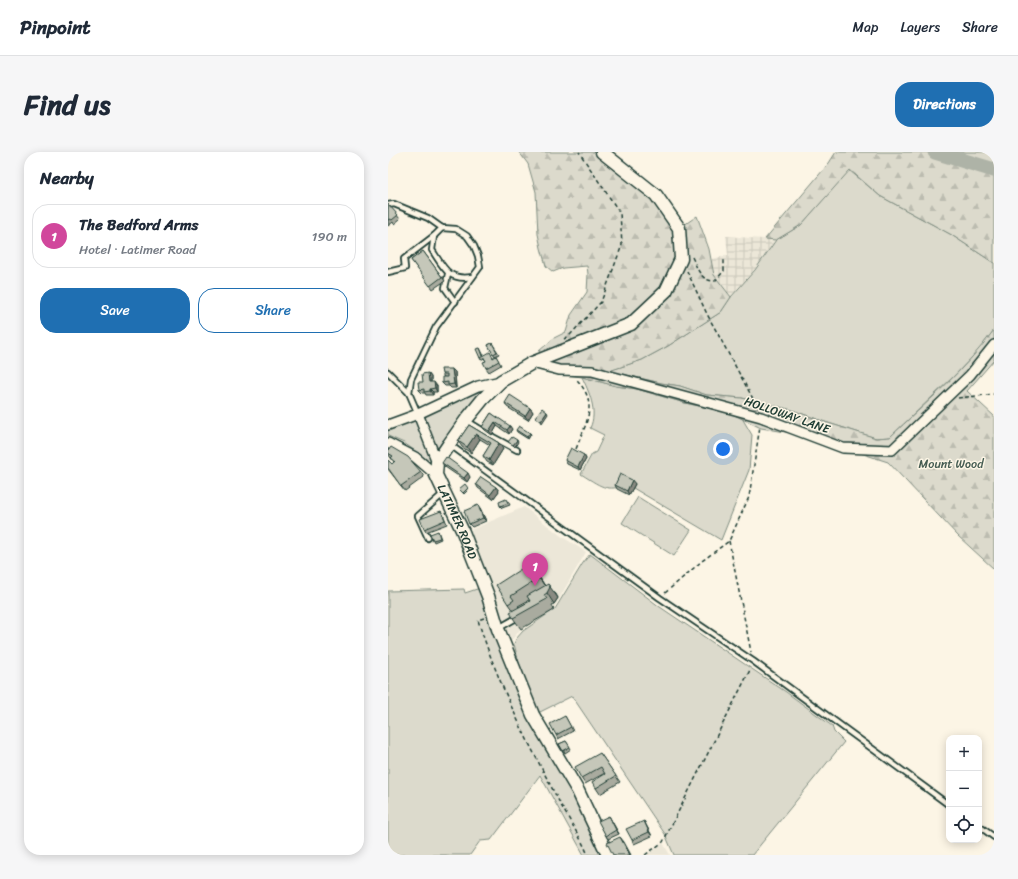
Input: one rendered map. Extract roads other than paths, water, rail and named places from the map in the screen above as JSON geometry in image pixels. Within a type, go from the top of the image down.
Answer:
[{"type":"street","name":"LATIMER ROAD","points":[[602,152],[656,195],[679,228],[685,255],[666,291],[631,324],[532,363],[501,381],[483,399],[449,444],[437,462],[436,475],[463,532],[494,614],[498,629],[533,715],[578,791],[608,855]]},
{"type":"street","name":"HOLLOWAY LANE","points":[[532,363],[559,370],[592,371],[761,417],[843,448],[892,450],[970,375],[994,344]]},
{"type":"street","points":[[388,425],[418,414],[478,386],[501,381]]},
{"type":"street","points":[[418,414],[437,462]]},
{"type":"street","points":[[388,442],[415,457],[436,475]]},
{"type":"lane","points":[[388,205],[394,204],[428,218],[442,228],[456,230],[467,236],[474,246],[480,267],[436,327],[411,379],[408,393]]},
{"type":"lane","points":[[388,272],[405,268],[404,260],[442,228]]},
{"type":"lane","points":[[434,236],[432,250],[448,274],[461,279],[472,277]]},
{"type":"lane","points":[[448,274],[445,288],[454,302]]},
{"type":"lane","points":[[388,372],[408,393],[418,414]]},
{"type":"lane","points":[[466,420],[517,450]]},
{"type":"lane","points":[[449,444],[660,598],[753,662],[946,803]]},
{"type":"lane","points":[[428,538],[418,516],[444,493]]},
{"type":"lane","points":[[498,629],[524,613]]},
{"type":"lane","points":[[982,828],[994,836]]},
{"type":"waterway","points":[[935,152],[994,170]]},
{"type":"place","name":"The Bedford Arms","points":[[535,586]]},
{"type":"park label","name":"Mount Wood","points":[[951,464]]}]
